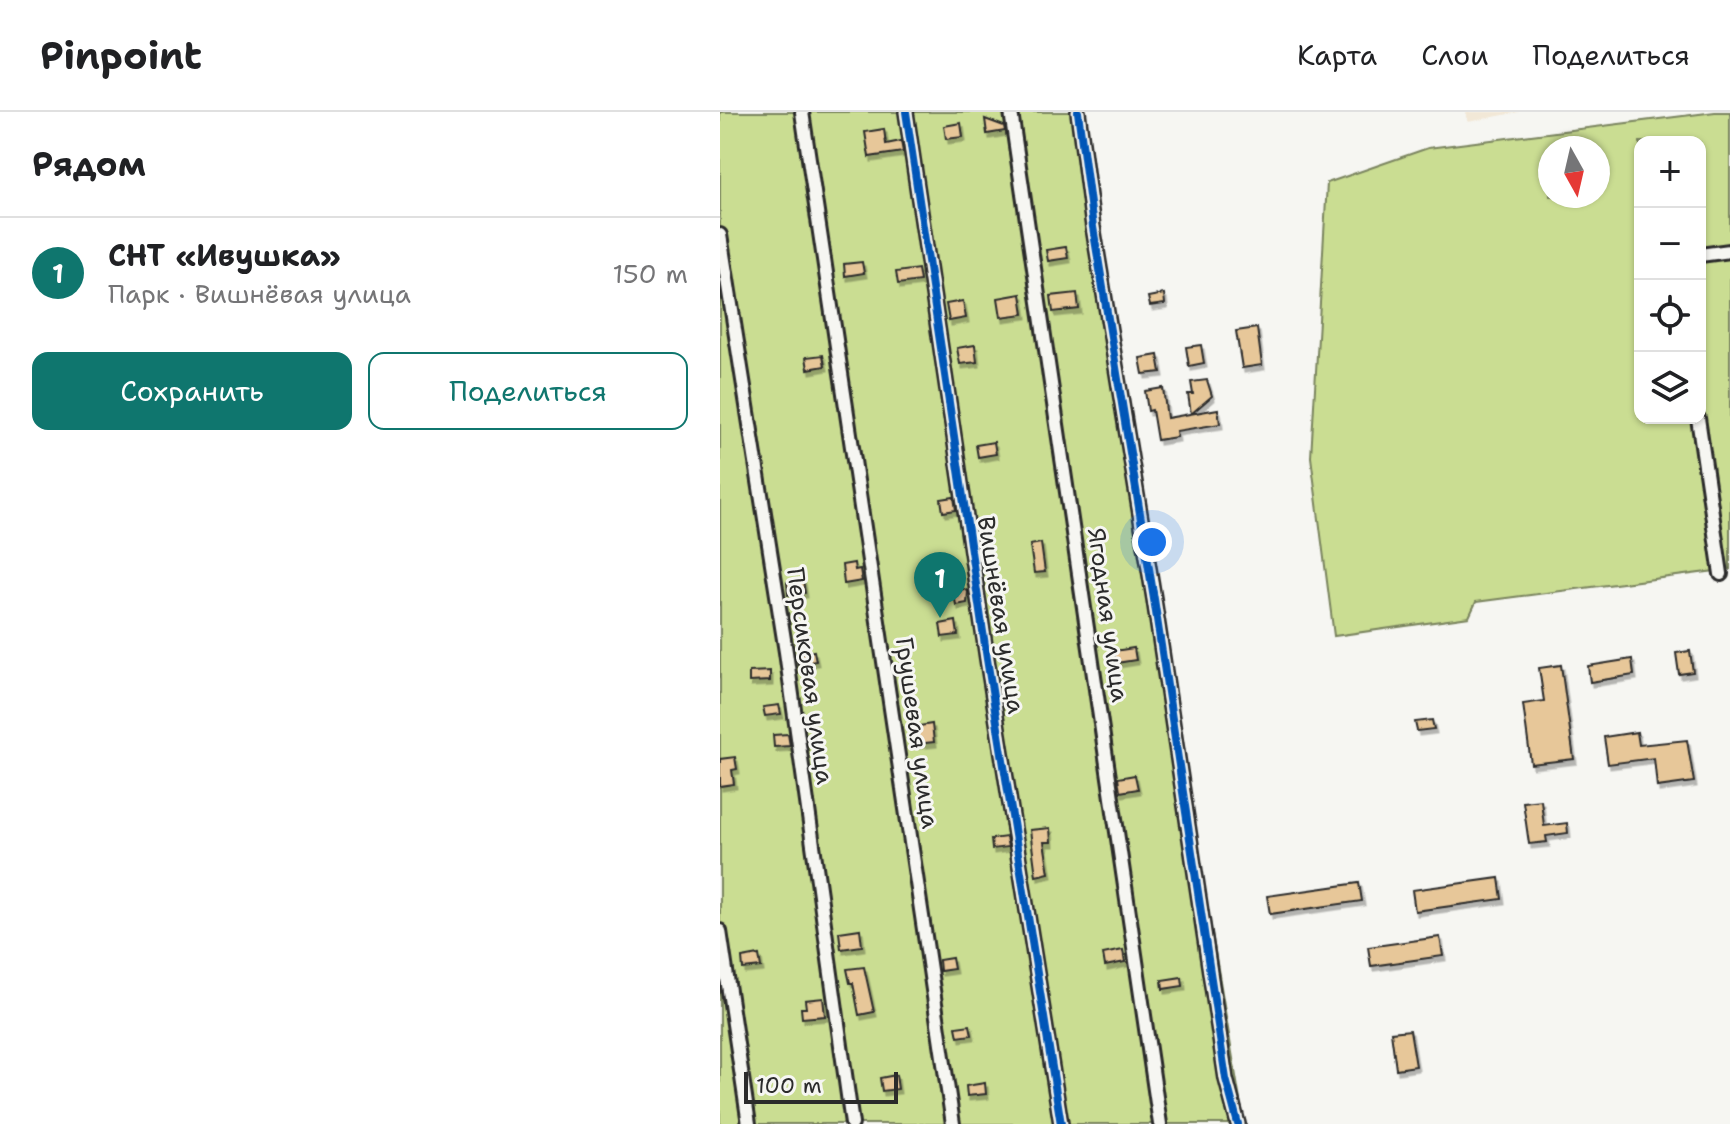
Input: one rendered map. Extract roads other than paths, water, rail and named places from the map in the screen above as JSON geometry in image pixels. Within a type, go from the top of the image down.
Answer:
[{"type":"street","name":"Грушевая улица","points":[[802,112],[953,1124]]},
{"type":"street","name":"Вишнёвая улица","points":[[906,112],[987,659],[1061,1124]]},
{"type":"street","name":"Ягодная улица","points":[[1011,112],[1160,1124]]},
{"type":"street","points":[[1078,112],[1093,227],[1154,599],[1226,1079],[1238,1124]]},
{"type":"street","name":"Персиковая улица","points":[[720,235],[786,652],[852,1124]]},
{"type":"street","points":[[1706,254],[1730,251]]},
{"type":"street","points":[[1699,424],[1721,574]]},
{"type":"street","points":[[720,931],[749,1124]]},
{"type":"place","name":"СНТ «Ивушка»","points":[[940,618]]}]
